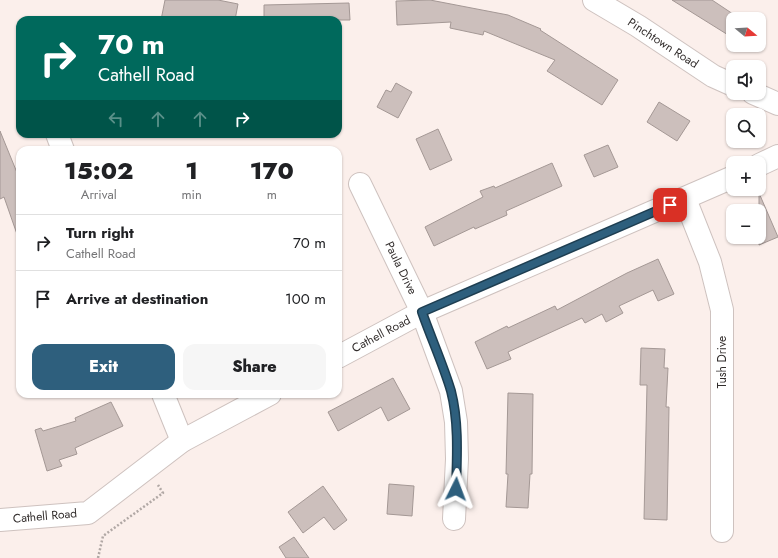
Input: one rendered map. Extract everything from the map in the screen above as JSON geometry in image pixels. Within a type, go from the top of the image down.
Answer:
[{"type":"street","name":"Pinchtown Road","points":[[594,0],[638,26],[713,76],[726,81]]},
{"type":"street","points":[[766,99],[778,104]]},
{"type":"street","points":[[766,162],[778,156]]},
{"type":"street","name":"Cathell Road","points":[[342,355],[422,312],[726,180]]},
{"type":"street","name":"Paula Drive","points":[[360,184],[422,312],[451,391],[456,422],[457,459],[454,519]]},
{"type":"street","name":"Tush Drive","points":[[685,199],[710,262],[722,310],[722,531]]},
{"type":"street","points":[[165,398],[182,441]]},
{"type":"street","name":"Cathell Road","points":[[0,520],[88,513],[182,441],[263,398]]},
{"type":"path","points":[[98,558],[103,536],[162,493],[148,467]]},
{"type":"building","points":[[165,0],[218,0],[238,4],[236,16],[162,16]]},
{"type":"building","points":[[430,0],[508,15],[541,29],[540,30],[618,80],[602,105],[547,71],[555,60],[484,31],[483,35],[450,28],[451,22],[397,25],[396,1]]},
{"type":"building","points":[[672,0],[712,0],[730,12],[726,12],[726,34]]},
{"type":"building","points":[[349,3],[350,20],[342,20],[342,16],[264,16],[264,5]]},
{"type":"building","points":[[396,83],[412,92],[398,118],[377,107],[386,90],[391,92]]},
{"type":"building","points":[[659,102],[690,121],[677,141],[647,122]]},
{"type":"building","points":[[438,129],[452,160],[430,170],[416,139]]},
{"type":"building","points":[[0,131],[16,170],[16,231],[4,197],[0,199]]},
{"type":"building","points":[[608,145],[618,167],[594,177],[584,155]]},
{"type":"building","points":[[552,163],[562,186],[506,211],[507,215],[475,229],[474,227],[434,246],[425,227],[483,197],[480,191],[494,186],[495,188]]},
{"type":"building","points":[[759,196],[760,196],[764,204],[759,204]]},
{"type":"building","points":[[766,209],[778,237],[766,242]]},
{"type":"building","points":[[658,259],[674,294],[658,301],[653,290],[619,306],[623,313],[606,322],[602,314],[585,323],[582,318],[508,352],[511,359],[487,369],[475,342],[507,326],[508,328],[555,306],[557,310],[627,273]]},
{"type":"building","points":[[641,348],[665,349],[664,368],[668,368],[666,407],[669,407],[667,520],[644,519],[647,385],[640,385]]},
{"type":"building","points":[[393,378],[410,409],[388,421],[381,407],[338,431],[328,412]]},
{"type":"building","points":[[508,393],[533,394],[532,474],[530,474],[528,508],[506,507],[508,474],[506,474]]},
{"type":"building","points":[[111,402],[123,426],[75,448],[77,454],[59,460],[62,466],[47,471],[35,430],[41,428],[43,431],[76,421],[75,418]]},
{"type":"building","points":[[389,484],[414,486],[412,516],[387,514]]},
{"type":"building","points":[[323,486],[347,520],[334,530],[324,517],[303,533],[288,512]]},
{"type":"building","points":[[294,537],[309,558],[286,558],[279,547]]},
{"type":"route","points":[[456,489],[456,422],[451,391],[422,312],[670,205]]}]
